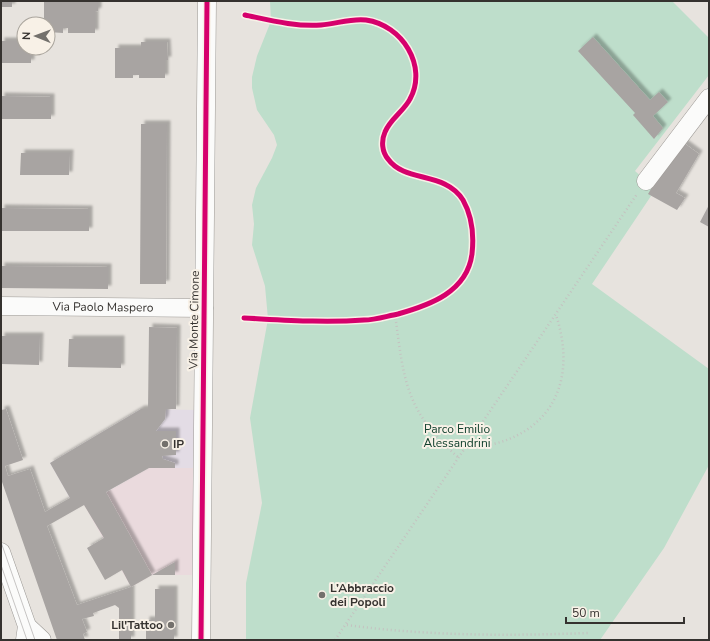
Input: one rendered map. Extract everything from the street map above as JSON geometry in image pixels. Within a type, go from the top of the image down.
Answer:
[{"type":"street","name":"Via Monte Cimone","points":[[201,640],[207,1]]},
{"type":"street","points":[[646,181],[709,98]]},
{"type":"street","name":"Via Paolo Maspero","points":[[1,306],[204,308]]},
{"type":"street","points":[[1,552],[26,633],[42,640]]},
{"type":"path","points":[[244,318],[365,320],[429,305],[454,289],[462,280],[468,270],[473,246],[470,219],[467,208],[461,197],[451,187],[435,180],[397,168],[388,160],[384,153],[384,133],[410,100],[414,89],[416,75],[413,58],[400,37],[390,29],[366,20],[354,20],[319,25],[281,22],[245,15]]},
{"type":"path","points":[[335,640],[347,625],[646,181]]},
{"type":"path","points":[[395,314],[403,374],[412,401],[435,435],[459,458]]},
{"type":"path","points":[[466,448],[497,444],[513,439],[542,418],[552,404],[559,388],[564,368],[562,334],[556,314]]},
{"type":"path","points":[[347,625],[465,634],[514,635],[589,633]]},
{"type":"shaded area","points":[[141,409],[198,410],[198,468],[149,468],[76,509],[50,463]]},
{"type":"shaded area","points":[[149,468],[198,468],[197,575],[152,575],[131,587],[84,505]]},
{"type":"green space","name":"Parco Emilio Alessandrini","points":[[270,1],[672,1],[709,38],[709,75],[635,171],[653,187],[649,194],[651,196],[592,284],[709,369],[709,465],[664,548],[600,640],[246,640],[246,583],[262,503],[250,418],[268,319],[265,286],[252,245],[254,224],[252,205],[256,188],[272,158],[277,145],[274,135],[257,110],[252,88],[252,77],[257,56],[271,21]]},
{"type":"building","points":[[1,1],[12,1],[12,7],[1,7]]},
{"type":"building","points":[[44,1],[98,1],[98,11],[95,12],[95,33],[68,33],[68,28],[63,28],[63,33],[56,33],[56,16],[44,16]]},
{"type":"building","points":[[593,37],[650,100],[659,92],[668,102],[653,116],[663,128],[654,139],[633,115],[635,113],[578,51]]},
{"type":"building","points":[[1,41],[16,41],[16,56],[31,56],[31,63],[1,63]]},
{"type":"building","points":[[141,42],[167,42],[168,60],[165,60],[165,78],[139,78],[139,75],[133,75],[133,78],[115,78],[115,48],[141,48]]},
{"type":"building","points":[[1,96],[51,97],[51,119],[1,119]]},
{"type":"building","points":[[141,124],[167,124],[166,284],[140,284]]},
{"type":"building","points":[[684,143],[699,154],[676,193],[685,198],[677,210],[648,194],[662,171]]},
{"type":"building","points":[[21,153],[70,153],[69,175],[20,175]]},
{"type":"building","points":[[709,205],[709,227],[700,222]]},
{"type":"building","points":[[1,208],[89,209],[89,231],[1,231]]},
{"type":"building","points":[[1,266],[108,267],[108,289],[1,288]]},
{"type":"building","points":[[149,327],[177,328],[176,409],[166,409],[165,419],[156,431],[176,431],[176,455],[162,456],[163,459],[175,463],[175,468],[149,468],[106,492],[152,575],[131,587],[131,640],[119,640],[119,608],[115,605],[93,613],[94,616],[82,619],[87,632],[83,634],[85,640],[57,640],[1,479],[1,410],[6,409],[23,460],[5,466],[8,476],[30,469],[45,512],[70,498],[50,463],[141,409],[148,409]],"holes":[[[84,505],[104,538],[87,548],[105,580],[122,570],[131,587],[77,605],[47,526]]]},
{"type":"building","points":[[1,336],[40,336],[39,365],[1,364]]},
{"type":"building","points":[[69,339],[121,339],[121,368],[68,367]]},
{"type":"building","points":[[175,562],[175,575],[152,575]]},
{"type":"building","points":[[155,589],[174,589],[174,640],[146,640],[146,620],[155,620]]},
{"type":"tram line","points":[[1,542],[35,640]]},
{"type":"tram line","points":[[1,565],[27,640]]},
{"type":"cycle path","points":[[201,640],[207,1]]},
{"type":"cycle path","points":[[244,318],[304,321],[368,320],[398,314],[422,306],[445,295],[463,278],[469,267],[473,240],[472,226],[466,206],[455,191],[436,181],[404,171],[395,166],[384,153],[383,143],[387,127],[410,99],[415,86],[416,73],[413,61],[408,49],[400,38],[391,30],[379,23],[366,20],[355,20],[321,25],[302,25],[283,23],[245,15]]},
{"type":"place","name":"IP","points":[[165,444]]},
{"type":"place","name":"L’Abbraccio dei Popoli","points":[[322,595]]},
{"type":"place","name":"Lil'Tattoo","points":[[171,625]]}]
